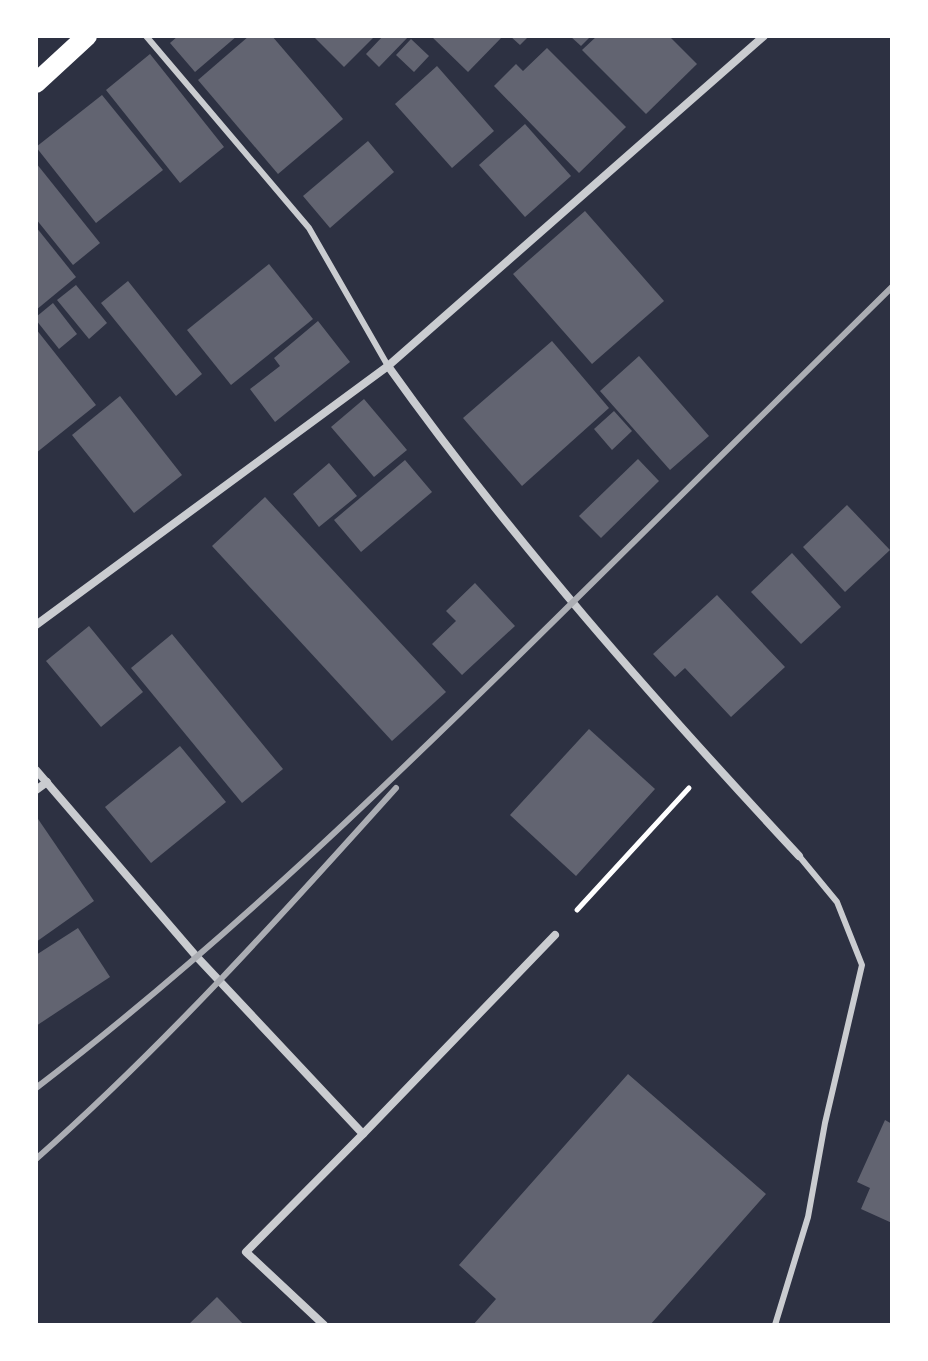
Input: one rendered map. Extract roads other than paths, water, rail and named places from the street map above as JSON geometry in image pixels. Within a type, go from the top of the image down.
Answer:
[{"type":"main road","points":[[36,83],[87,36]]},
{"type":"street","points":[[36,625],[388,366],[764,36]]},
{"type":"street","points":[[388,366],[498,514],[712,763],[799,856]]},
{"type":"street","points":[[36,770],[196,956],[363,1134]]},
{"type":"street","points":[[36,790],[47,782]]},
{"type":"street","points":[[324,1325],[246,1252],[555,935]]},
{"type":"lane","points":[[146,36],[309,228],[388,366]]},
{"type":"lane","points":[[775,1325],[808,1217],[825,1123],[862,965],[837,902],[799,856]]},
{"type":"railway","points":[[36,1088],[177,974],[379,791],[892,287]]},
{"type":"railway","points":[[36,1159],[176,1025],[266,932],[396,788]]}]
